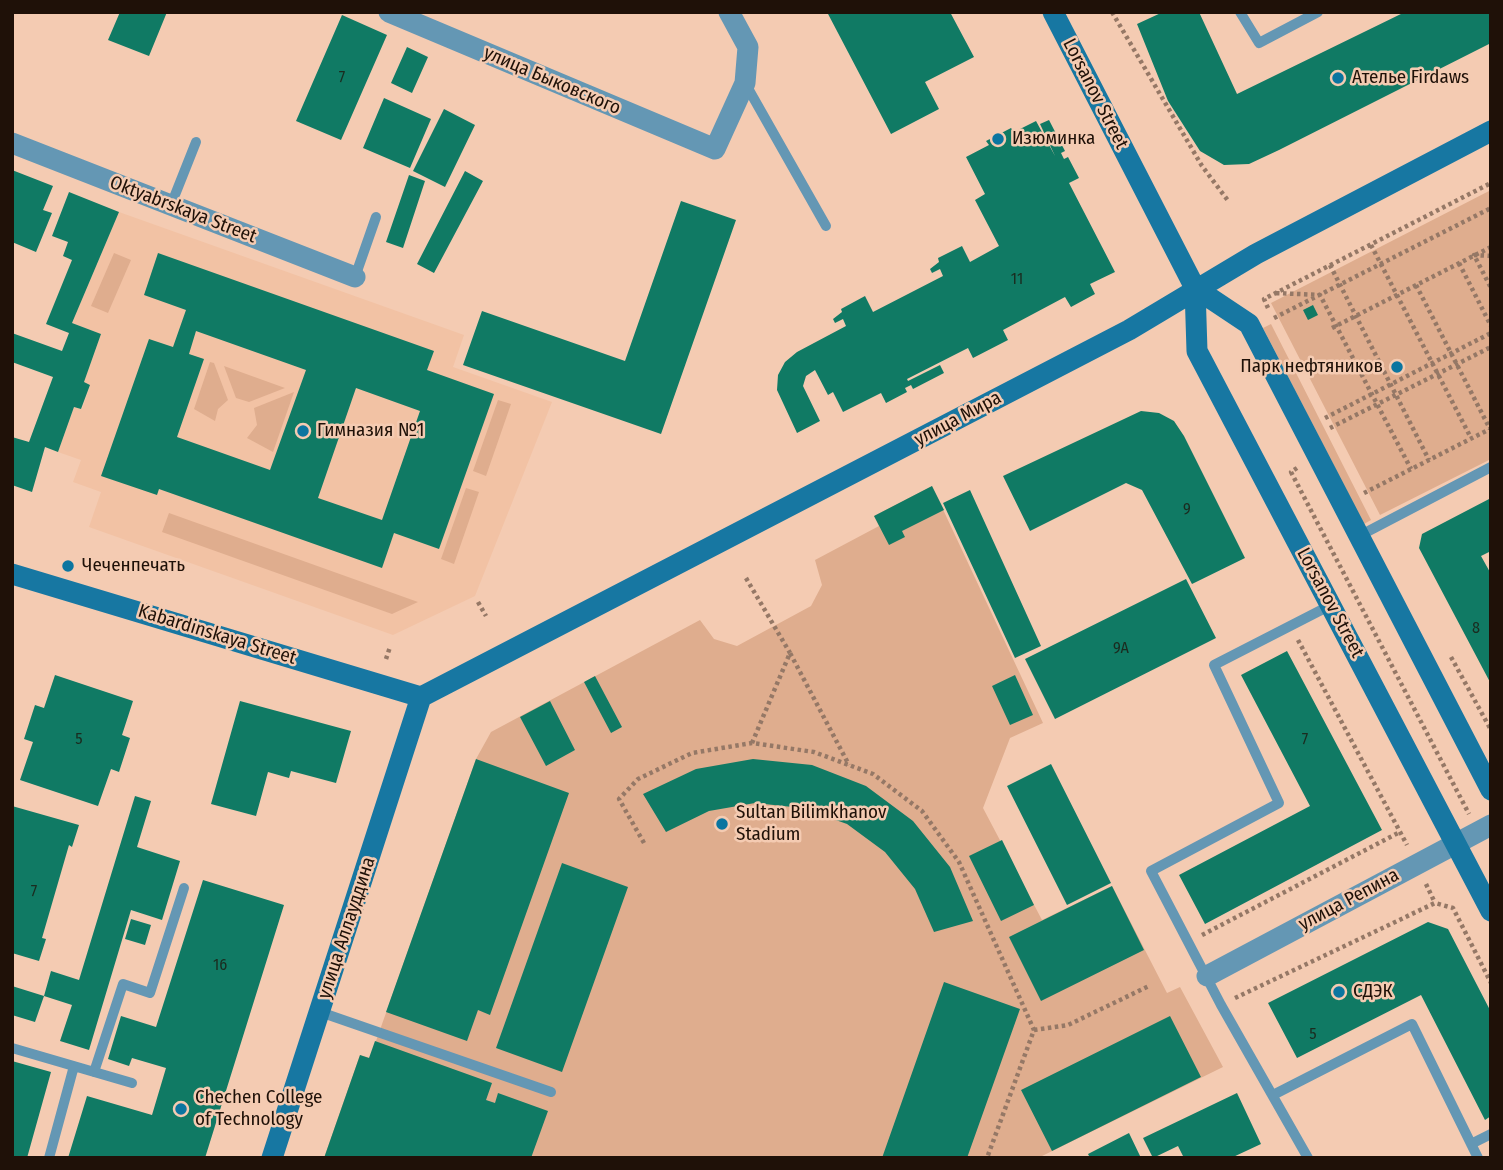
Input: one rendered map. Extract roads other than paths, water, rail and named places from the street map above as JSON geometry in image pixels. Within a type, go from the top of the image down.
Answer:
[{"type":"main road","name":"Lorsanov Street","points":[[1053,12],[1195,288],[1197,351],[1491,911]]},
{"type":"main road","name":"улица Мира","points":[[421,697],[1129,330],[1195,288],[1491,131]]},
{"type":"main road","name":"Lorsanov Street","points":[[1195,288],[1249,324],[1491,790]]},
{"type":"main road","name":"Kabardinskaya Street","points":[[12,574],[421,697]]},
{"type":"main road","name":"улица Аллауддина","points":[[272,1158],[421,697]]},
{"type":"street","name":"улица Быковского","points":[[389,12],[715,149],[745,83]]},
{"type":"street","points":[[729,12],[748,47],[745,83]]},
{"type":"street","name":"Oktyabrskaya Street","points":[[12,144],[355,277]]},
{"type":"street","name":"улица Репина","points":[[1207,976],[1485,828]]},
{"type":"lane","points":[[1240,12],[1259,43],[1318,12]]},
{"type":"lane","points":[[745,83],[826,226]]},
{"type":"lane","points":[[171,205],[196,142]]},
{"type":"lane","points":[[355,277],[376,218]]},
{"type":"lane","points":[[1359,536],[1491,467]]},
{"type":"lane","points":[[1308,1158],[1221,1004],[1151,871],[1279,803],[1214,665],[1331,605]]},
{"type":"lane","points":[[94,1072],[122,984],[150,993],[184,888]]},
{"type":"lane","points":[[320,1012],[551,1092]]},
{"type":"lane","points":[[1273,1095],[1412,1024],[1478,1158]]},
{"type":"lane","points":[[12,1048],[132,1083]]},
{"type":"lane","points":[[49,1158],[74,1066]]},
{"type":"lane","points":[[1471,1144],[1491,1134]]},
{"type":"place","name":"Ателье Firdaws","points":[[1338,78]]},
{"type":"place","name":"Изюминка","points":[[998,139]]},
{"type":"place","name":"Парк нефтяников","points":[[1397,367]]},
{"type":"place","name":"Гимназия №1","points":[[303,431]]},
{"type":"place","name":"Чеченпечать","points":[[68,566]]},
{"type":"place","name":"Sultan Bilimkhanov Stadium","points":[[722,824]]},
{"type":"place","name":"СДЭК","points":[[1339,992]]},
{"type":"place","name":"Chechen College of Technology","points":[[181,1109]]}]
